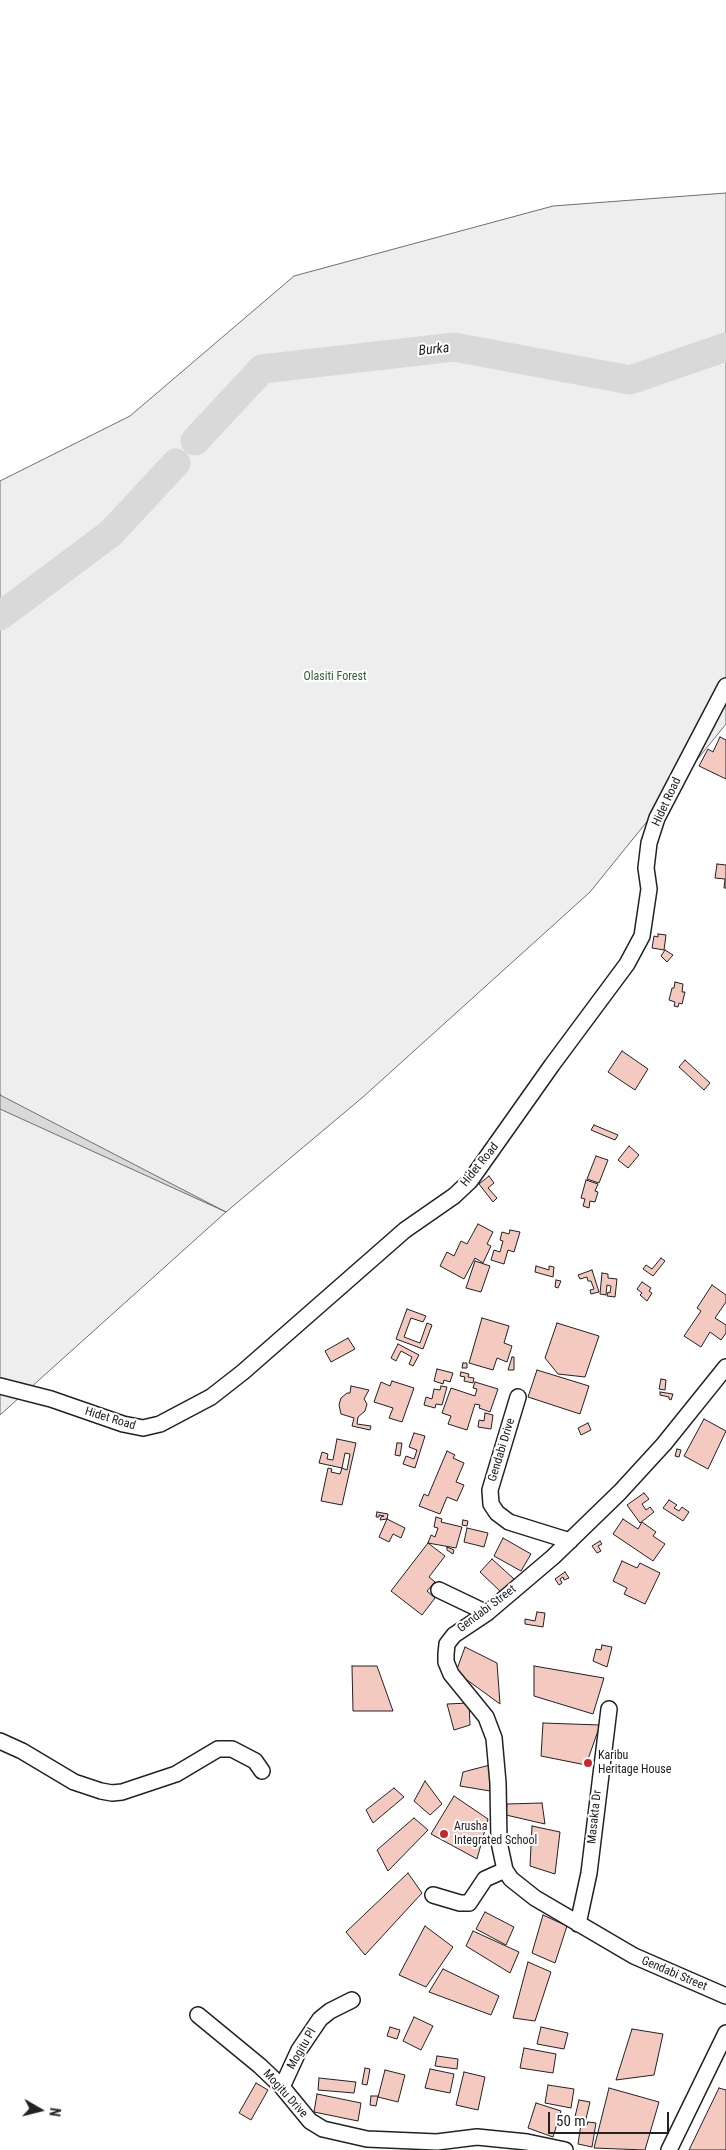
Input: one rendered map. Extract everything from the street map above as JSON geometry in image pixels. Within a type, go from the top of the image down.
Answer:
[{"type":"street","name":"Hidet Road","points":[[0,1386],[51,1398],[124,1424],[143,1428],[160,1424],[212,1397],[405,1230],[454,1196],[470,1181],[552,1065],[628,964],[642,936],[649,889],[646,868],[649,843],[657,818],[726,686]]},
{"type":"street","name":"Gendabi Street","points":[[726,1367],[664,1444],[570,1541],[487,1613],[450,1639],[446,1650],[446,1662],[451,1674],[486,1717],[494,1738],[498,1783],[499,1842],[505,1870],[519,1886],[578,1924],[634,1956],[726,1996]]},
{"type":"street","name":"Gendabi Drive","points":[[518,1397],[490,1490],[490,1504],[497,1513],[509,1522],[570,1541]]},
{"type":"street","points":[[439,1590],[487,1613]]},
{"type":"street","name":"Masakta Dr","points":[[578,1924],[589,1872],[609,1709]]},
{"type":"street","points":[[0,1741],[22,1751],[74,1782],[112,1793],[122,1792],[176,1774],[218,1749],[232,1749],[254,1761],[262,1771]]},
{"type":"street","points":[[433,1896],[460,1903],[469,1903],[485,1879],[505,1870]]},
{"type":"street","name":"Mogitu Pl","points":[[282,2087],[299,2050],[320,2019],[330,2010],[352,2000]]},
{"type":"street","name":"Mogitu Drive","points":[[198,2015],[230,2040],[282,2087],[310,2121],[323,2129],[367,2140],[437,2142],[477,2137],[528,2142],[565,2150]]},
{"type":"street","points":[[669,2150],[726,2033]]},
{"type":"green space","name":"Olasiti Forest","points":[[726,193],[726,724],[590,892],[363,1097],[226,1212],[0,1415],[0,481],[130,416],[294,276],[553,206]]},
{"type":"shaded area","points":[[0,1095],[226,1212],[0,1109]]},
{"type":"building","points":[[720,737],[726,740],[726,779],[699,766],[708,749],[713,752]]},
{"type":"building","points":[[717,864],[726,865],[726,888],[724,888],[725,879],[715,878]]},
{"type":"building","points":[[658,934],[666,935],[664,950],[652,948],[654,936],[658,937]]},
{"type":"building","points":[[665,950],[673,955],[667,962],[661,956]]},
{"type":"building","points":[[675,982],[683,984],[682,992],[685,992],[682,1004],[679,1003],[678,1007],[674,1006],[675,1002],[669,1000]]},
{"type":"building","points":[[622,1051],[648,1069],[635,1090],[608,1072]]},
{"type":"building","points":[[685,1060],[710,1083],[704,1090],[679,1067]]},
{"type":"building","points":[[594,1125],[618,1135],[615,1140],[591,1130]]},
{"type":"building","points":[[629,1146],[639,1155],[628,1168],[618,1160]]},
{"type":"building","points":[[596,1156],[608,1160],[599,1183],[587,1179]]},
{"type":"building","points":[[489,1176],[494,1183],[488,1188],[497,1198],[493,1202],[479,1184]]},
{"type":"building","points":[[586,1180],[598,1184],[595,1191],[598,1192],[595,1202],[590,1201],[589,1208],[583,1206],[585,1199],[581,1198]]},
{"type":"building","points":[[478,1224],[493,1232],[487,1244],[491,1246],[483,1263],[475,1258],[464,1279],[440,1266],[447,1252],[454,1256],[461,1241],[467,1244]]},
{"type":"building","points":[[510,1230],[520,1232],[514,1252],[508,1250],[504,1264],[491,1260],[494,1250],[500,1252],[503,1241],[500,1240],[502,1232],[509,1234]]},
{"type":"building","points":[[661,1258],[665,1261],[653,1276],[643,1269],[646,1265],[652,1269]]},
{"type":"building","points":[[475,1261],[490,1266],[481,1292],[466,1288]]},
{"type":"building","points":[[536,1266],[549,1270],[549,1266],[554,1267],[553,1277],[535,1272]]},
{"type":"building","points":[[592,1270],[599,1292],[591,1294],[590,1290],[594,1289],[591,1281],[588,1281],[587,1277],[580,1279],[578,1275]]},
{"type":"building","points":[[602,1273],[608,1274],[608,1278],[617,1279],[615,1297],[607,1296],[608,1292],[610,1293],[611,1286],[607,1285],[606,1295],[600,1294]]},
{"type":"building","points":[[556,1280],[561,1281],[558,1288],[555,1287]]},
{"type":"building","points":[[642,1282],[651,1288],[649,1291],[652,1293],[647,1301],[640,1295],[642,1293],[637,1289]]},
{"type":"building","points":[[712,1285],[726,1295],[726,1302],[715,1318],[726,1325],[726,1333],[721,1340],[710,1332],[701,1347],[684,1336],[701,1311],[697,1308]]},
{"type":"building","points":[[407,1309],[426,1316],[423,1322],[411,1318],[404,1337],[420,1343],[427,1323],[432,1325],[423,1349],[396,1339]]},
{"type":"building","points":[[482,1318],[509,1326],[504,1343],[512,1346],[507,1362],[497,1358],[493,1370],[469,1363]]},
{"type":"building","points":[[557,1323],[599,1336],[585,1377],[558,1374],[545,1358]]},
{"type":"building","points":[[348,1338],[355,1349],[331,1362],[325,1351]]},
{"type":"building","points":[[398,1344],[419,1355],[413,1366],[409,1364],[412,1357],[401,1351],[396,1361],[391,1358]]},
{"type":"building","points":[[512,1357],[514,1357],[514,1370],[508,1370]]},
{"type":"building","points":[[463,1363],[467,1363],[467,1368],[462,1368]]},
{"type":"building","points":[[437,1369],[453,1373],[450,1382],[444,1380],[443,1384],[434,1381]]},
{"type":"building","points":[[537,1370],[589,1386],[580,1414],[528,1397]]},
{"type":"building","points":[[461,1372],[469,1374],[468,1377],[474,1378],[473,1383],[464,1381],[465,1377],[460,1376]]},
{"type":"building","points":[[661,1379],[666,1380],[665,1390],[659,1389]]},
{"type":"building","points":[[392,1381],[414,1388],[402,1422],[389,1418],[393,1408],[374,1402],[381,1382],[390,1386]]},
{"type":"building","points":[[475,1382],[498,1389],[490,1412],[479,1408],[480,1405],[475,1404],[467,1430],[448,1424],[451,1416],[442,1413],[451,1388],[475,1396],[477,1389],[473,1388]]},
{"type":"building","points":[[351,1386],[369,1390],[364,1399],[367,1404],[365,1411],[358,1417],[357,1424],[371,1426],[370,1430],[352,1426],[354,1418],[341,1414],[339,1405],[341,1398],[350,1393]]},
{"type":"building","points":[[441,1386],[447,1387],[442,1405],[436,1404],[435,1408],[424,1405],[426,1397],[432,1399],[434,1389],[440,1390]]},
{"type":"building","points":[[660,1392],[673,1394],[671,1400],[669,1397],[660,1395]]},
{"type":"building","points":[[485,1413],[493,1415],[491,1429],[478,1427],[479,1420],[484,1421]]},
{"type":"building","points":[[704,1419],[726,1431],[708,1469],[684,1456]]},
{"type":"building","points":[[588,1423],[591,1430],[581,1435],[578,1428]]},
{"type":"building","points":[[414,1433],[425,1436],[415,1468],[403,1464],[406,1456],[414,1459],[417,1450],[409,1447]]},
{"type":"building","points":[[337,1439],[356,1443],[342,1505],[321,1501],[328,1468],[332,1469],[331,1472],[340,1474],[342,1468],[319,1463],[322,1452],[328,1454],[327,1459],[333,1460]],"holes":[[[345,1453],[350,1454],[347,1470],[342,1468]]]},
{"type":"building","points":[[397,1443],[402,1443],[400,1456],[395,1455]]},
{"type":"building","points":[[677,1449],[681,1450],[679,1457],[675,1456]]},
{"type":"building","points":[[447,1451],[455,1455],[453,1458],[464,1463],[456,1482],[464,1485],[457,1501],[447,1497],[440,1514],[419,1506],[424,1494],[428,1496]]},
{"type":"building","points":[[644,1493],[649,1499],[642,1504],[646,1510],[650,1507],[654,1512],[640,1523],[627,1505]]},
{"type":"building","points":[[669,1500],[677,1505],[674,1508],[679,1511],[682,1507],[689,1512],[683,1521],[663,1508]]},
{"type":"building","points":[[377,1512],[388,1514],[387,1519],[380,1520],[384,1516],[379,1515],[379,1517],[376,1517]]},
{"type":"building","points":[[436,1517],[442,1519],[441,1522],[462,1527],[456,1548],[428,1543],[431,1535],[435,1537],[438,1528],[434,1527]]},
{"type":"building","points":[[387,1519],[405,1528],[401,1538],[393,1534],[389,1542],[379,1537]]},
{"type":"building","points":[[623,1519],[638,1529],[642,1522],[656,1532],[653,1536],[665,1544],[653,1561],[613,1534]]},
{"type":"building","points":[[463,1520],[468,1521],[467,1526],[462,1525]]},
{"type":"building","points":[[467,1528],[488,1533],[484,1547],[464,1542]]},
{"type":"building","points":[[503,1538],[531,1554],[521,1571],[494,1556]]},
{"type":"building","points":[[600,1541],[602,1544],[598,1546],[601,1551],[597,1553],[592,1546]]},
{"type":"building","points":[[428,1543],[445,1556],[429,1577],[435,1582],[427,1591],[435,1598],[422,1615],[391,1591]]},
{"type":"building","points":[[447,1547],[454,1550],[453,1554],[447,1550]]},
{"type":"building","points":[[492,1559],[514,1579],[502,1593],[480,1572]]},
{"type":"building","points":[[622,1561],[637,1568],[640,1563],[660,1573],[645,1604],[624,1594],[627,1588],[613,1581]]},
{"type":"building","points":[[565,1572],[569,1578],[564,1580],[563,1577],[560,1579],[562,1583],[559,1585],[555,1579]]},
{"type":"building","points":[[537,1612],[545,1613],[543,1627],[525,1624],[525,1619],[535,1621]]},
{"type":"building","points":[[602,1645],[612,1647],[607,1667],[593,1661],[596,1649],[601,1650]]},
{"type":"building","points":[[465,1647],[497,1663],[500,1704],[456,1672]]},
{"type":"building","points":[[352,1666],[377,1666],[393,1711],[353,1711]]},
{"type":"building","points":[[534,1666],[604,1678],[593,1714],[534,1696]]},
{"type":"building","points":[[469,1703],[470,1725],[454,1730],[447,1704]]},
{"type":"building","points":[[543,1723],[600,1725],[586,1765],[541,1756]]},
{"type":"building","points":[[490,1765],[490,1791],[460,1786],[463,1772]]},
{"type":"building","points":[[425,1781],[442,1804],[430,1815],[414,1801]]},
{"type":"building","points":[[394,1788],[404,1797],[373,1823],[366,1810]]},
{"type":"building","points":[[454,1796],[488,1819],[477,1859],[431,1834]]},
{"type":"building","points":[[542,1803],[545,1824],[506,1815],[507,1804]]},
{"type":"building","points":[[414,1818],[428,1830],[388,1871],[377,1850]]},
{"type":"building","points":[[532,1826],[560,1832],[555,1874],[530,1866]]},
{"type":"building","points":[[408,1873],[422,1893],[365,1955],[346,1932]]},
{"type":"building","points":[[485,1912],[514,1927],[506,1945],[476,1929]]},
{"type":"building","points":[[543,1915],[567,1926],[555,1963],[532,1953]]},
{"type":"building","points":[[425,1926],[453,1947],[426,1987],[399,1975]]},
{"type":"building","points":[[473,1931],[519,1952],[510,1973],[466,1946]]},
{"type":"building","points":[[528,1962],[551,1972],[535,2021],[513,2018]]},
{"type":"building","points":[[443,1969],[499,1996],[491,2015],[429,1992]]},
{"type":"building","points":[[414,2017],[433,2026],[421,2050],[403,2041]]},
{"type":"building","points":[[390,2027],[400,2030],[397,2039],[387,2036]]},
{"type":"building","points":[[541,2027],[568,2033],[564,2049],[537,2044]]},
{"type":"building","points":[[632,2029],[663,2034],[654,2075],[616,2080]]},
{"type":"building","points":[[524,2048],[556,2054],[553,2073],[520,2068]]},
{"type":"building","points":[[437,2056],[458,2059],[457,2069],[435,2066]]},
{"type":"building","points":[[365,2068],[370,2069],[367,2085],[362,2084]]},
{"type":"building","points":[[430,2069],[454,2074],[450,2093],[425,2088]]},
{"type":"building","points":[[385,2070],[405,2075],[398,2102],[378,2097]]},
{"type":"building","points":[[464,2072],[485,2077],[478,2110],[456,2105]]},
{"type":"building","points":[[319,2078],[356,2082],[354,2093],[318,2090]]},
{"type":"building","points":[[256,2083],[268,2090],[251,2120],[239,2113]]},
{"type":"building","points":[[548,2085],[574,2089],[571,2108],[545,2103]]},
{"type":"building","points":[[609,2088],[659,2102],[645,2150],[594,2148]]},
{"type":"building","points":[[719,2088],[726,2090],[726,2150],[689,2150]]},
{"type":"building","points":[[317,2094],[361,2103],[358,2121],[314,2112]]},
{"type":"building","points":[[371,2096],[378,2096],[376,2106],[370,2105]]},
{"type":"building","points":[[579,2100],[590,2102],[585,2123],[574,2121]]},
{"type":"building","points":[[536,2103],[561,2111],[553,2137],[528,2128]]},
{"type":"building","points":[[588,2122],[596,2123],[592,2147],[578,2144],[581,2124],[587,2125]]},
{"type":"waterway","name":"Burka","points":[[195,441],[262,369],[454,347],[630,380],[726,347]]},
{"type":"waterway","points":[[0,616],[111,533],[176,463]]},
{"type":"place","name":"Karibu Heritage House","points":[[588,1763]]},
{"type":"place","name":"Arusha Integrated School","points":[[444,1834]]}]
